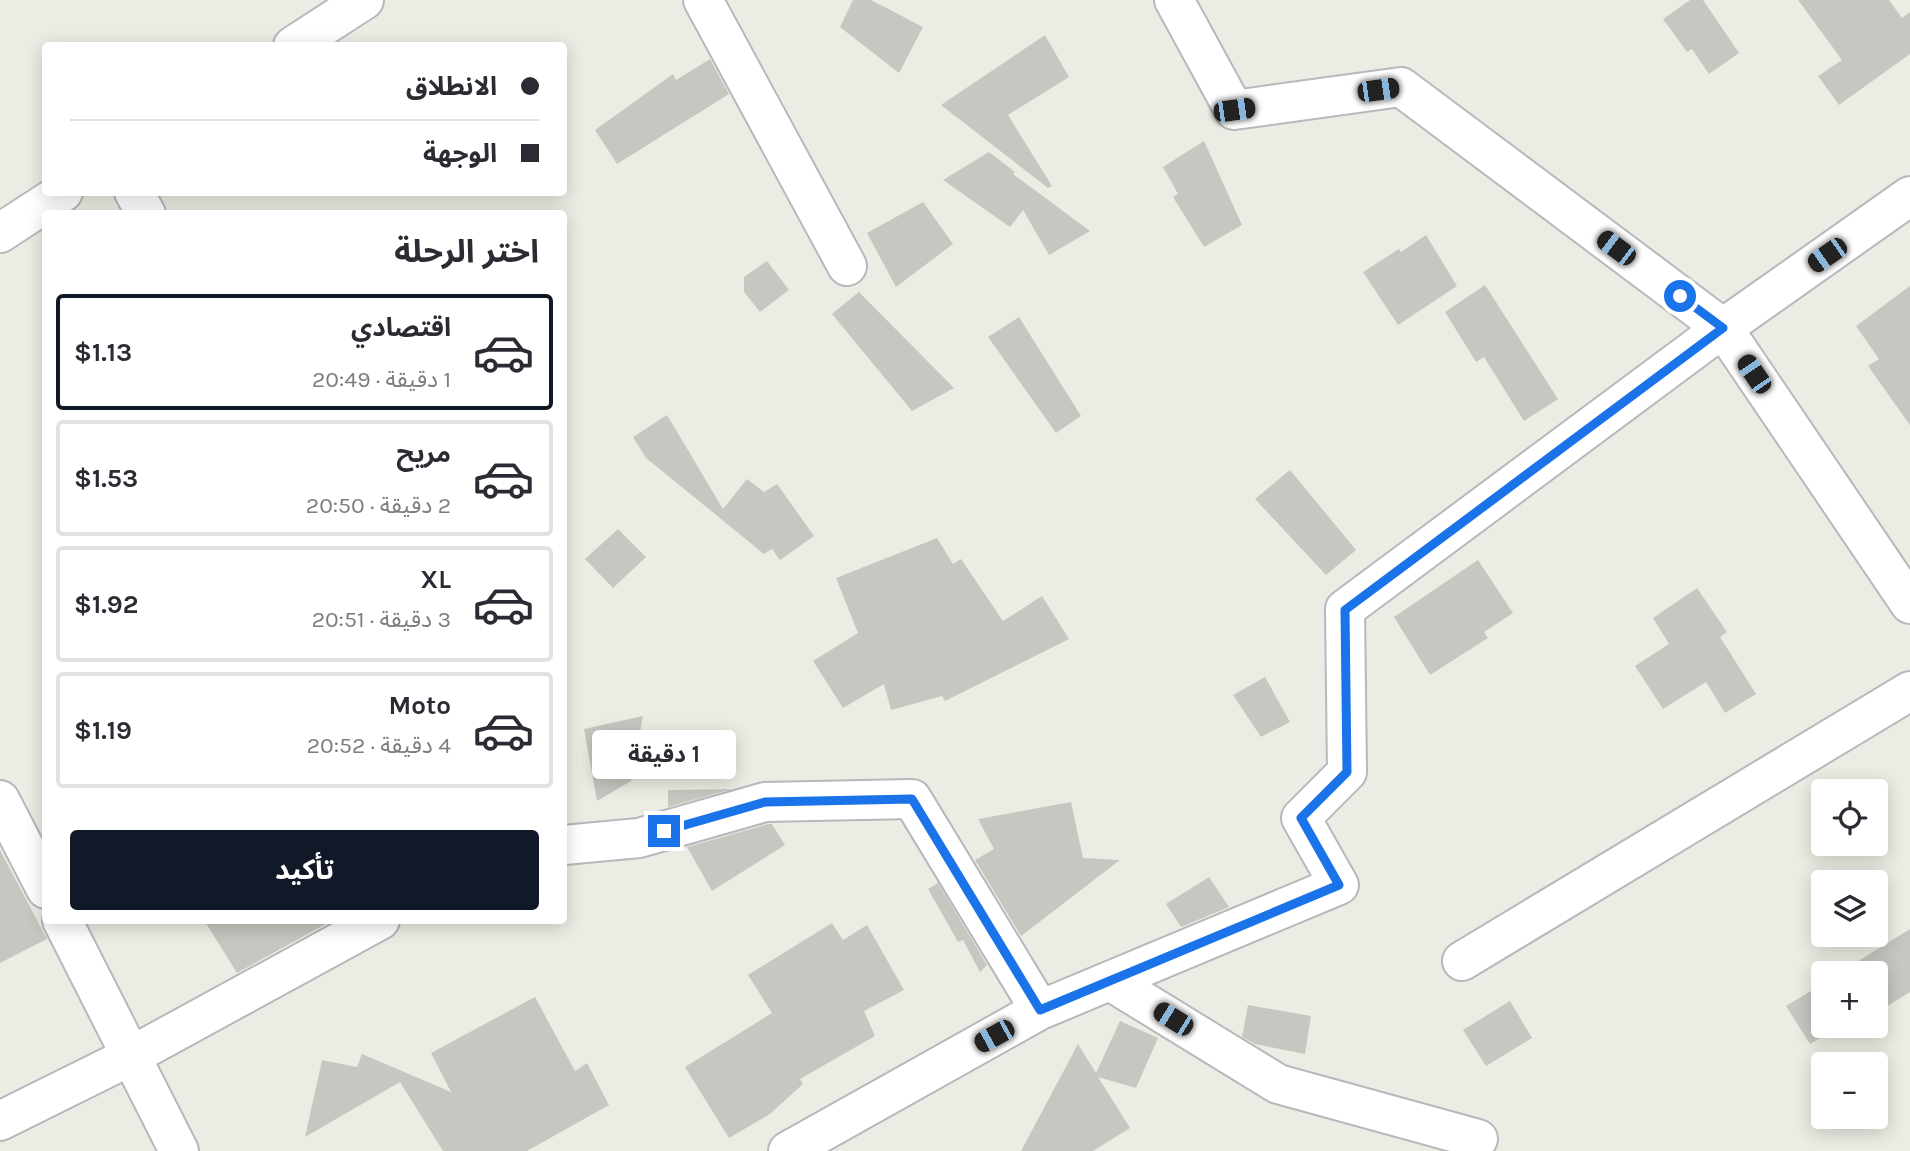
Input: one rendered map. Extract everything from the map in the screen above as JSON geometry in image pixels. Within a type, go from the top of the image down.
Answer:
[{"type":"street","points":[[298,42],[364,0]]},
{"type":"street","points":[[703,0],[848,266]]},
{"type":"street","points":[[1174,0],[1234,110],[1401,87],[1723,328],[1910,604]]},
{"type":"street","points":[[0,233],[57,196]]},
{"type":"street","points":[[788,1151],[1040,1010],[1339,885],[1301,818],[1347,772],[1345,610],[1723,328],[1910,196]]},
{"type":"street","points":[[1462,961],[1910,691]]},
{"type":"street","points":[[567,845],[639,838],[765,802],[912,799],[1040,1010]]},
{"type":"street","points":[[0,800],[42,881]]},
{"type":"street","points":[[64,924],[179,1151]]},
{"type":"street","points":[[0,1121],[131,1056],[373,924]]},
{"type":"street","points":[[1110,981],[1278,1084],[1478,1139]]},
{"type":"building","points":[[853,0],[871,0],[923,27],[899,73],[840,27]]},
{"type":"building","points":[[1690,0],[1703,0],[1739,53],[1709,74],[1692,49],[1687,52],[1663,19]]},
{"type":"building","points":[[1798,0],[1889,0],[1902,18],[1910,12],[1910,54],[1839,105],[1818,76],[1842,60]]},
{"type":"building","points":[[1045,35],[1069,77],[1008,115],[1052,186],[1048,188],[941,105]]},
{"type":"building","points":[[710,59],[729,94],[617,164],[595,130],[673,74],[676,80]]},
{"type":"building","points":[[1204,141],[1242,225],[1204,247],[1173,197],[1178,194],[1163,167]]},
{"type":"building","points":[[989,152],[1015,172],[1013,174],[1090,231],[1049,255],[1023,210],[1010,227],[943,180]]},
{"type":"building","points":[[923,202],[953,244],[896,287],[867,233]]},
{"type":"building","points":[[1426,235],[1457,286],[1398,325],[1363,272]]},
{"type":"building","points":[[767,261],[789,290],[760,312],[744,292],[744,277]]},
{"type":"building","points":[[1485,285],[1558,399],[1524,421],[1484,357],[1476,362],[1445,312]]},
{"type":"building","points":[[1910,286],[1910,425],[1868,366],[1879,359],[1856,326]]},
{"type":"building","points":[[859,292],[954,388],[912,411],[832,314]]},
{"type":"building","points":[[1019,317],[1081,416],[1056,433],[988,337]]},
{"type":"building","points":[[667,415],[723,509],[747,479],[764,492],[777,484],[814,536],[780,560],[772,549],[764,554],[646,458],[633,437]]},
{"type":"building","points":[[1290,470],[1356,550],[1326,575],[1255,499]]},
{"type":"building","points":[[618,529],[646,557],[613,588],[585,559]]},
{"type":"building","points":[[937,538],[953,564],[961,559],[1003,621],[1042,596],[1069,639],[945,701],[942,696],[891,710],[884,684],[843,708],[813,661],[858,633],[836,578]]},
{"type":"building","points":[[1478,560],[1513,613],[1484,632],[1488,638],[1430,675],[1394,617]]},
{"type":"building","points":[[1697,588],[1727,632],[1720,637],[1756,694],[1725,713],[1706,682],[1663,709],[1635,666],[1669,644],[1653,618]]},
{"type":"building","points":[[1265,677],[1290,722],[1261,737],[1233,695]]},
{"type":"building","points":[[643,716],[631,781],[597,801],[584,729]]},
{"type":"building","points":[[732,789],[668,807],[668,790]]},
{"type":"building","points":[[1071,802],[1083,858],[1120,860],[1021,936],[975,860],[994,849],[978,819]]},
{"type":"building","points":[[772,824],[785,845],[712,891],[687,847]]},
{"type":"building","points":[[0,850],[47,939],[0,963]]},
{"type":"building","points":[[1209,877],[1229,907],[1181,927],[1166,904]]},
{"type":"building","points":[[938,883],[987,965],[980,972],[963,940],[958,942],[928,889]]},
{"type":"building","points":[[832,923],[843,940],[867,925],[904,990],[864,1011],[875,1036],[800,1079],[803,1084],[770,1114],[729,1138],[685,1067],[772,1013],[748,975]]},
{"type":"building","points":[[206,924],[326,924],[237,973]]},
{"type":"building","points":[[1910,929],[1910,992],[1888,1006],[1888,961],[1858,961],[1881,947],[1888,947],[1888,943]]},
{"type":"building","points":[[1811,991],[1811,1038],[1820,1038],[1810,1044],[1786,1006]]},
{"type":"building","points":[[535,997],[575,1071],[587,1063],[609,1105],[527,1151],[443,1151],[400,1082],[305,1137],[322,1060],[357,1067],[362,1054],[451,1092],[431,1053]]},
{"type":"building","points":[[1510,1001],[1532,1038],[1486,1066],[1463,1030]]},
{"type":"building","points":[[1248,1005],[1311,1016],[1305,1054],[1255,1044],[1242,1037]]},
{"type":"building","points":[[1120,1021],[1158,1038],[1136,1088],[1098,1077],[1130,1128],[1093,1151],[1021,1151],[1078,1044],[1096,1073]]},
{"type":"route","points":[[664,831],[765,802],[912,799],[1040,1010],[1339,885],[1301,818],[1347,772],[1345,610],[1723,328],[1680,296]]}]
